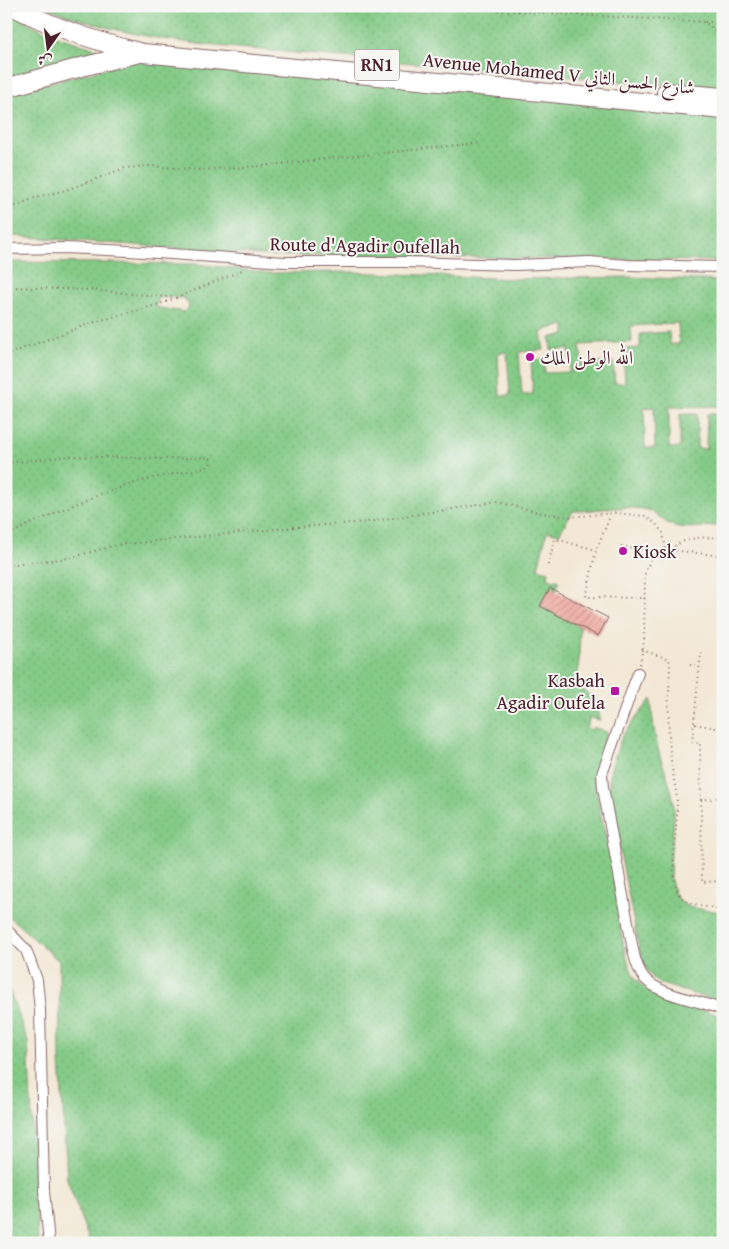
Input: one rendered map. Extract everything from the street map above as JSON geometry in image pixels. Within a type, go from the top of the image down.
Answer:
[{"type":"highway","name":"Avenue Mohamed V شارع الحسن الثاني","points":[[12,6],[115,38],[178,49],[459,72],[723,97]]},
{"type":"highway","name":"Avenue Mohamed V شارع الحسن الثاني","points":[[32,11],[82,37],[143,53],[723,110]]},
{"type":"highway","points":[[6,88],[85,66],[143,53]]},
{"type":"street","name":"Route d'Agadir Oufellah","points":[[6,249],[65,248],[129,251],[260,261],[506,265],[589,262],[628,265],[723,267]]},
{"type":"street","points":[[638,672],[602,774],[633,950],[639,970],[646,979],[658,988],[723,1010]]},
{"type":"street","points":[[6,929],[26,950],[37,980],[40,1010],[44,1191],[49,1243]]},
{"type":"path","points":[[418,6],[723,22]]},
{"type":"path","points":[[705,22],[723,37]]},
{"type":"path","points":[[6,210],[37,197],[66,190],[115,170],[130,167],[150,166],[201,170],[260,166],[478,143]]},
{"type":"path","points":[[6,355],[91,324],[160,304],[234,275],[260,261]]},
{"type":"path","points":[[6,288],[93,290],[176,298]]},
{"type":"path","points":[[6,463],[44,458],[99,456],[170,459],[208,457],[212,462],[210,466],[204,468],[157,477],[76,504],[6,536]]},
{"type":"path","points":[[6,565],[69,558],[117,545],[296,527],[367,522],[497,502],[542,513],[569,517],[616,513],[645,516],[663,532],[666,550]]},
{"type":"path","points":[[609,519],[596,550],[586,596],[645,598]]},
{"type":"path","points":[[672,550],[676,544],[684,540],[723,537]]},
{"type":"path","points":[[548,566],[555,539],[596,550]]},
{"type":"path","points":[[620,546],[641,550],[652,557]]},
{"type":"path","points":[[638,672],[642,650],[645,572],[647,564],[652,557],[656,553],[666,550],[723,556]]},
{"type":"path","points":[[642,650],[664,656],[669,659],[670,664],[669,732],[677,803],[674,859],[675,880],[678,892],[683,899],[690,903],[723,911]]},
{"type":"path","points":[[702,652],[692,742],[700,743],[702,882],[723,882]]},
{"type":"path","points":[[690,665],[700,666]]},
{"type":"path","points":[[694,724],[721,729],[723,724]]},
{"type":"path","points":[[700,800],[723,797]]},
{"type":"green space","points":[[44,6],[723,6],[723,90],[216,46],[128,32],[87,21]]},
{"type":"green space","points":[[6,11],[50,34],[103,53],[6,79]]},
{"type":"green space","points":[[146,58],[723,116],[723,261],[263,255],[15,236],[6,238],[6,94]]},
{"type":"green space","points":[[6,262],[197,264],[270,273],[351,272],[512,279],[631,277],[723,281],[723,406],[669,407],[669,448],[680,447],[680,414],[697,414],[697,448],[706,449],[707,414],[723,414],[723,525],[695,528],[674,526],[650,511],[634,508],[573,511],[559,534],[547,531],[538,568],[549,571],[548,578],[559,581],[556,591],[550,588],[540,606],[580,627],[578,683],[589,695],[598,710],[600,720],[590,718],[586,728],[592,730],[593,727],[607,732],[596,772],[595,784],[612,865],[624,945],[633,974],[639,983],[656,995],[723,1017],[723,1243],[90,1243],[67,1179],[60,1060],[59,961],[6,914]],"holes":[[[160,297],[184,298],[189,307],[184,312],[155,307]],[[678,323],[679,344],[670,344],[669,332],[640,334],[640,348],[623,349],[625,383],[615,383],[613,362],[582,364],[580,345],[632,342],[631,326]],[[565,325],[565,334],[550,338],[551,350],[569,349],[570,372],[545,373],[544,359],[531,360],[533,394],[522,395],[519,352],[544,350],[541,333],[548,329]],[[507,352],[510,395],[500,396],[498,353]],[[654,407],[655,448],[645,448],[644,408]]]},
{"type":"green space","points":[[651,699],[653,724],[660,757],[674,803],[670,870],[672,882],[675,893],[684,904],[689,907],[723,914],[723,1003],[658,983],[648,972],[641,958],[614,822],[609,783],[611,768],[622,736]]},
{"type":"green space","points":[[6,981],[28,1042],[38,1243],[6,1243]]},
{"type":"building","points":[[550,588],[608,618],[598,636],[540,606]]},
{"type":"place","name":"الله الوطن الملك","points":[[530,357]]},
{"type":"place","name":"Kiosk","points":[[623,551]]},
{"type":"place","name":"Kasbah Agadir Oufela","points":[[615,691]]}]
